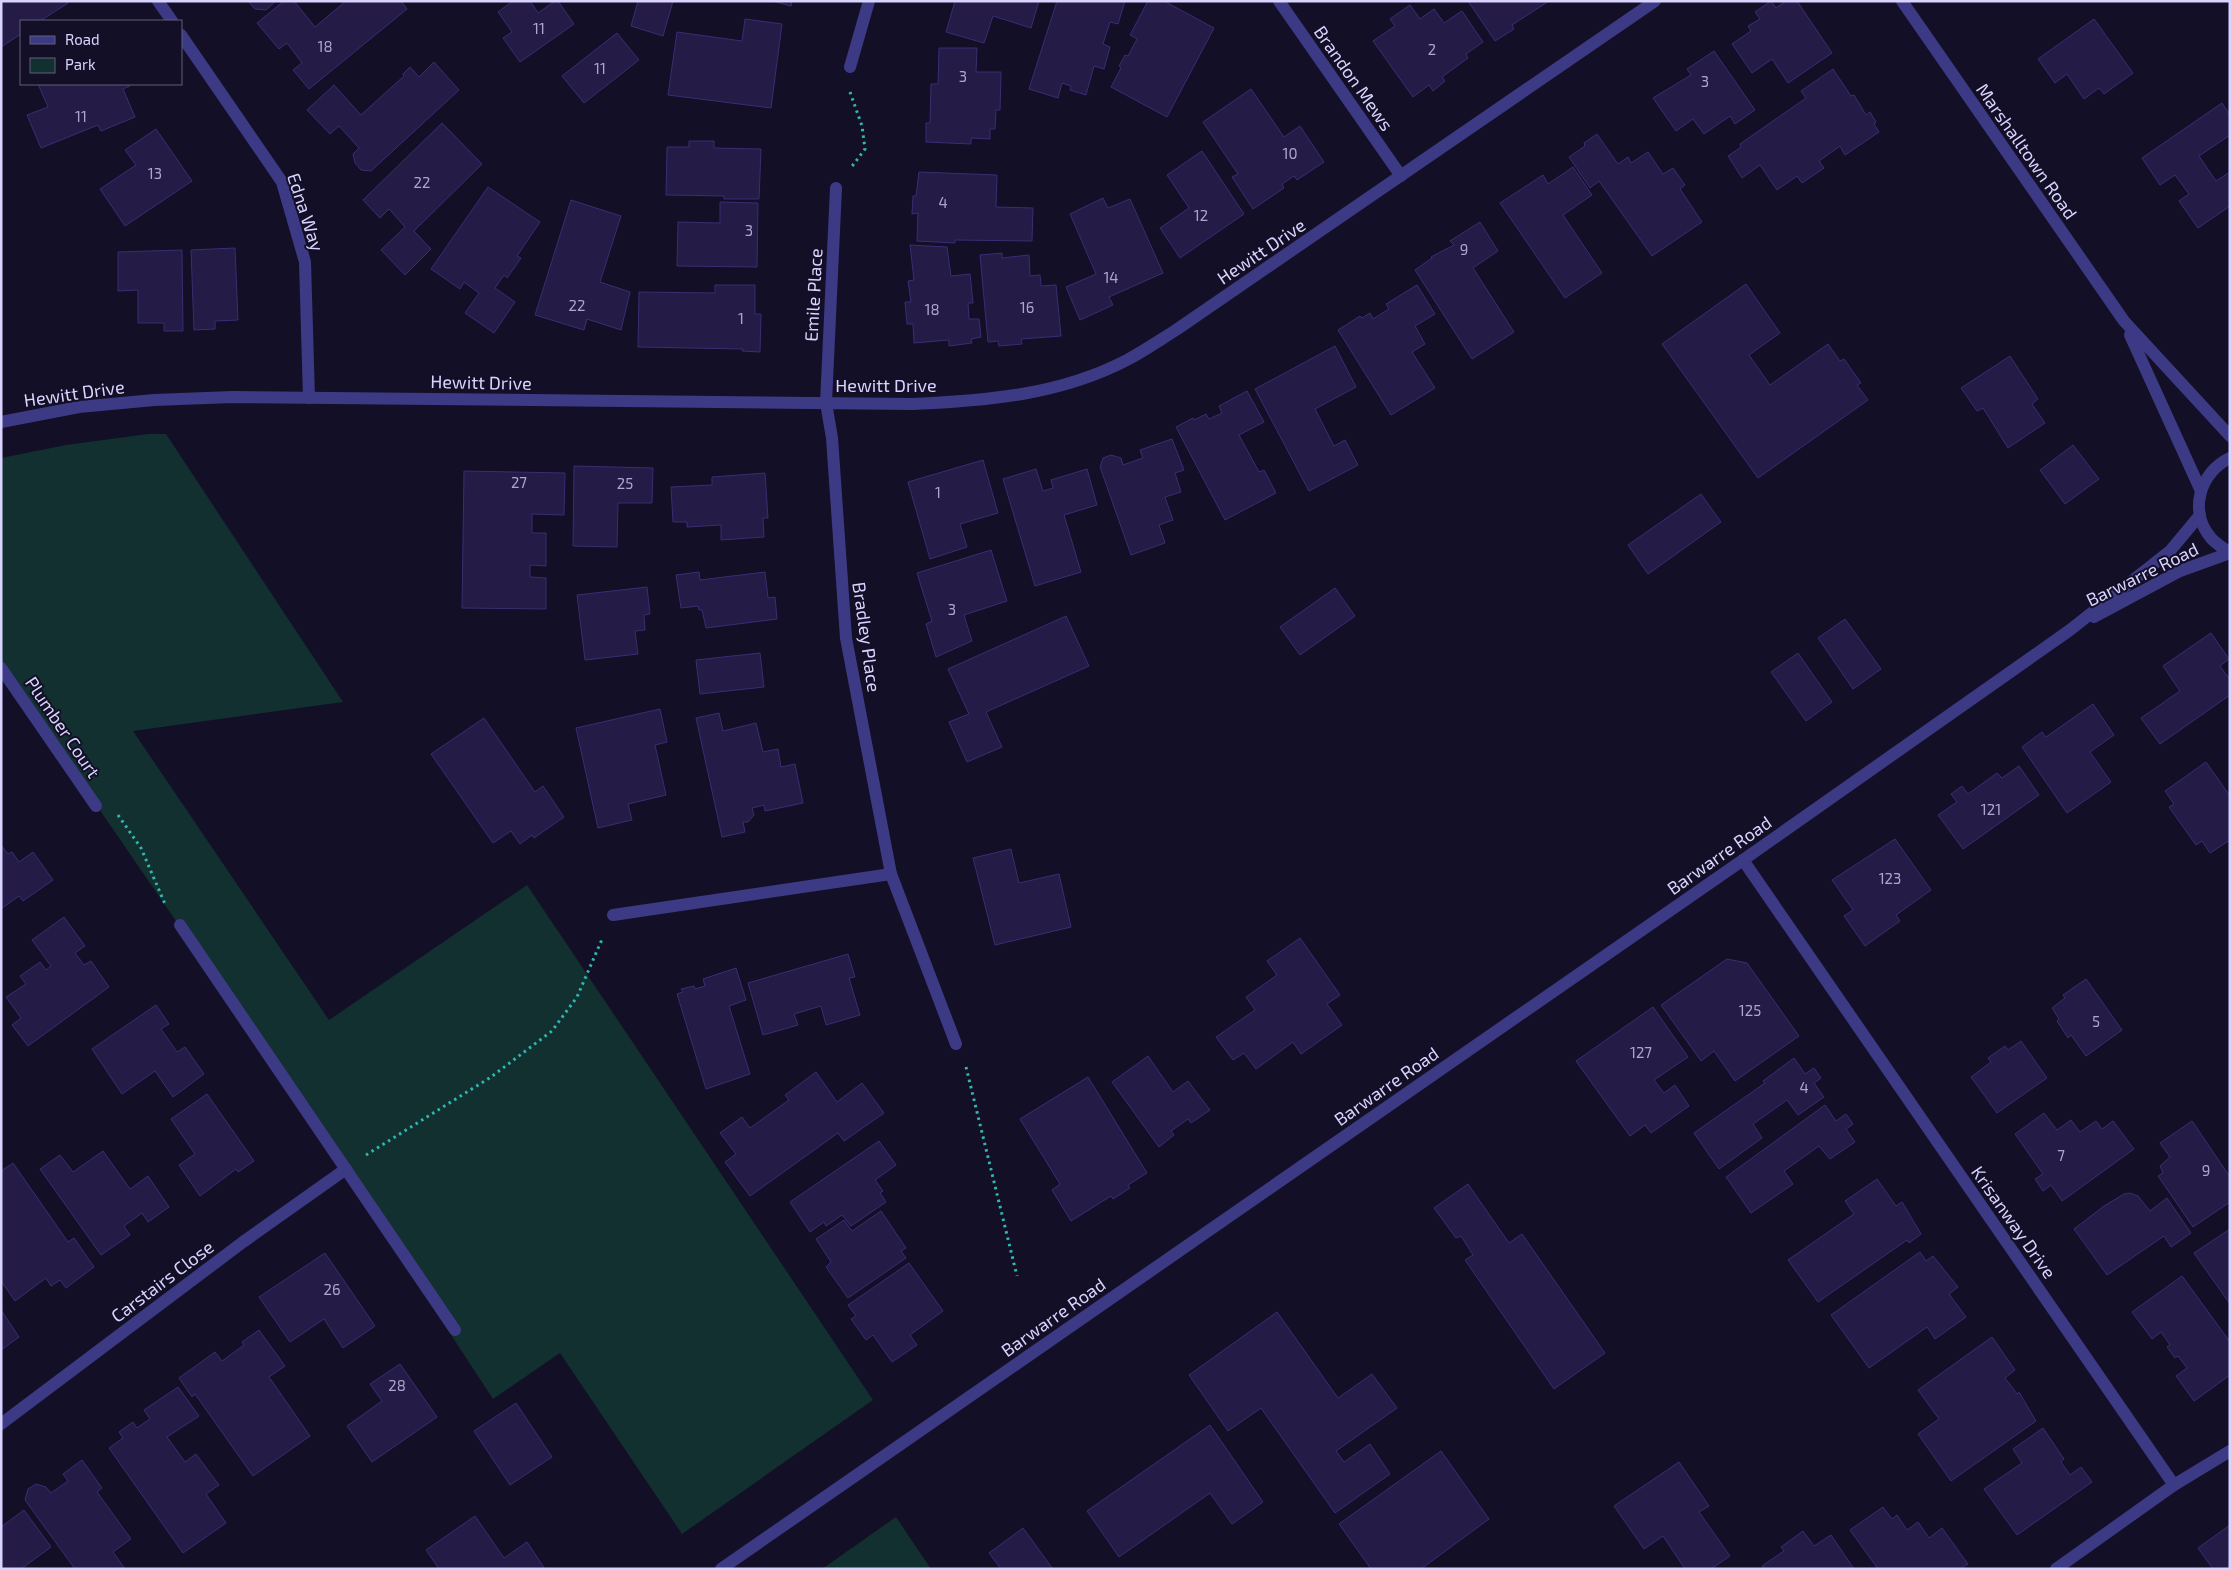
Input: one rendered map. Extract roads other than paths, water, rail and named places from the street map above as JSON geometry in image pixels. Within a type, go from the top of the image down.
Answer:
[{"type":"street","points":[[158,1],[171,20]]},
{"type":"street","points":[[850,67],[870,1]]},
{"type":"street","name":"Brandon Mews","points":[[1279,1],[1401,176]]},
{"type":"street","name":"Hewitt Drive","points":[[1,422],[79,407],[154,400],[233,397],[912,404],[975,401],[1029,394],[1077,381],[1127,360],[1176,330],[1655,1]]},
{"type":"street","name":"Marshalltown Road","points":[[1902,1],[2124,321],[2230,436]]},
{"type":"street","name":"Edna Way","points":[[182,36],[282,182],[305,262],[309,398]]},
{"type":"street","name":"Emile Place","points":[[826,403],[836,188]]},
{"type":"street","name":"Marshalltown Road","points":[[2124,321],[2201,491]]},
{"type":"street","name":"Bradley Place","points":[[826,403],[832,438],[846,638],[891,874],[956,1044]]},
{"type":"street","name":"Marshalltown Road","points":[[2230,458],[2216,466],[2204,483],[2199,498],[2200,515],[2210,538],[2230,553]]},
{"type":"street","name":"Barwarre Road","points":[[721,1569],[1743,860],[2070,630],[2170,550],[2200,515]]},
{"type":"street","name":"Barwarre Road","points":[[2070,630],[2180,571],[2230,553]]},
{"type":"street","name":"Plumber Court","points":[[1,668],[96,806]]},
{"type":"street","name":"Krisanway Drive","points":[[1743,860],[2174,1485]]},
{"type":"street","points":[[613,915],[891,874]]},
{"type":"street","points":[[180,925],[455,1330]]},
{"type":"street","name":"Carstairs Close","points":[[1,1424],[243,1242],[346,1169]]},
{"type":"street","points":[[2056,1569],[2174,1485],[2230,1451]]}]
